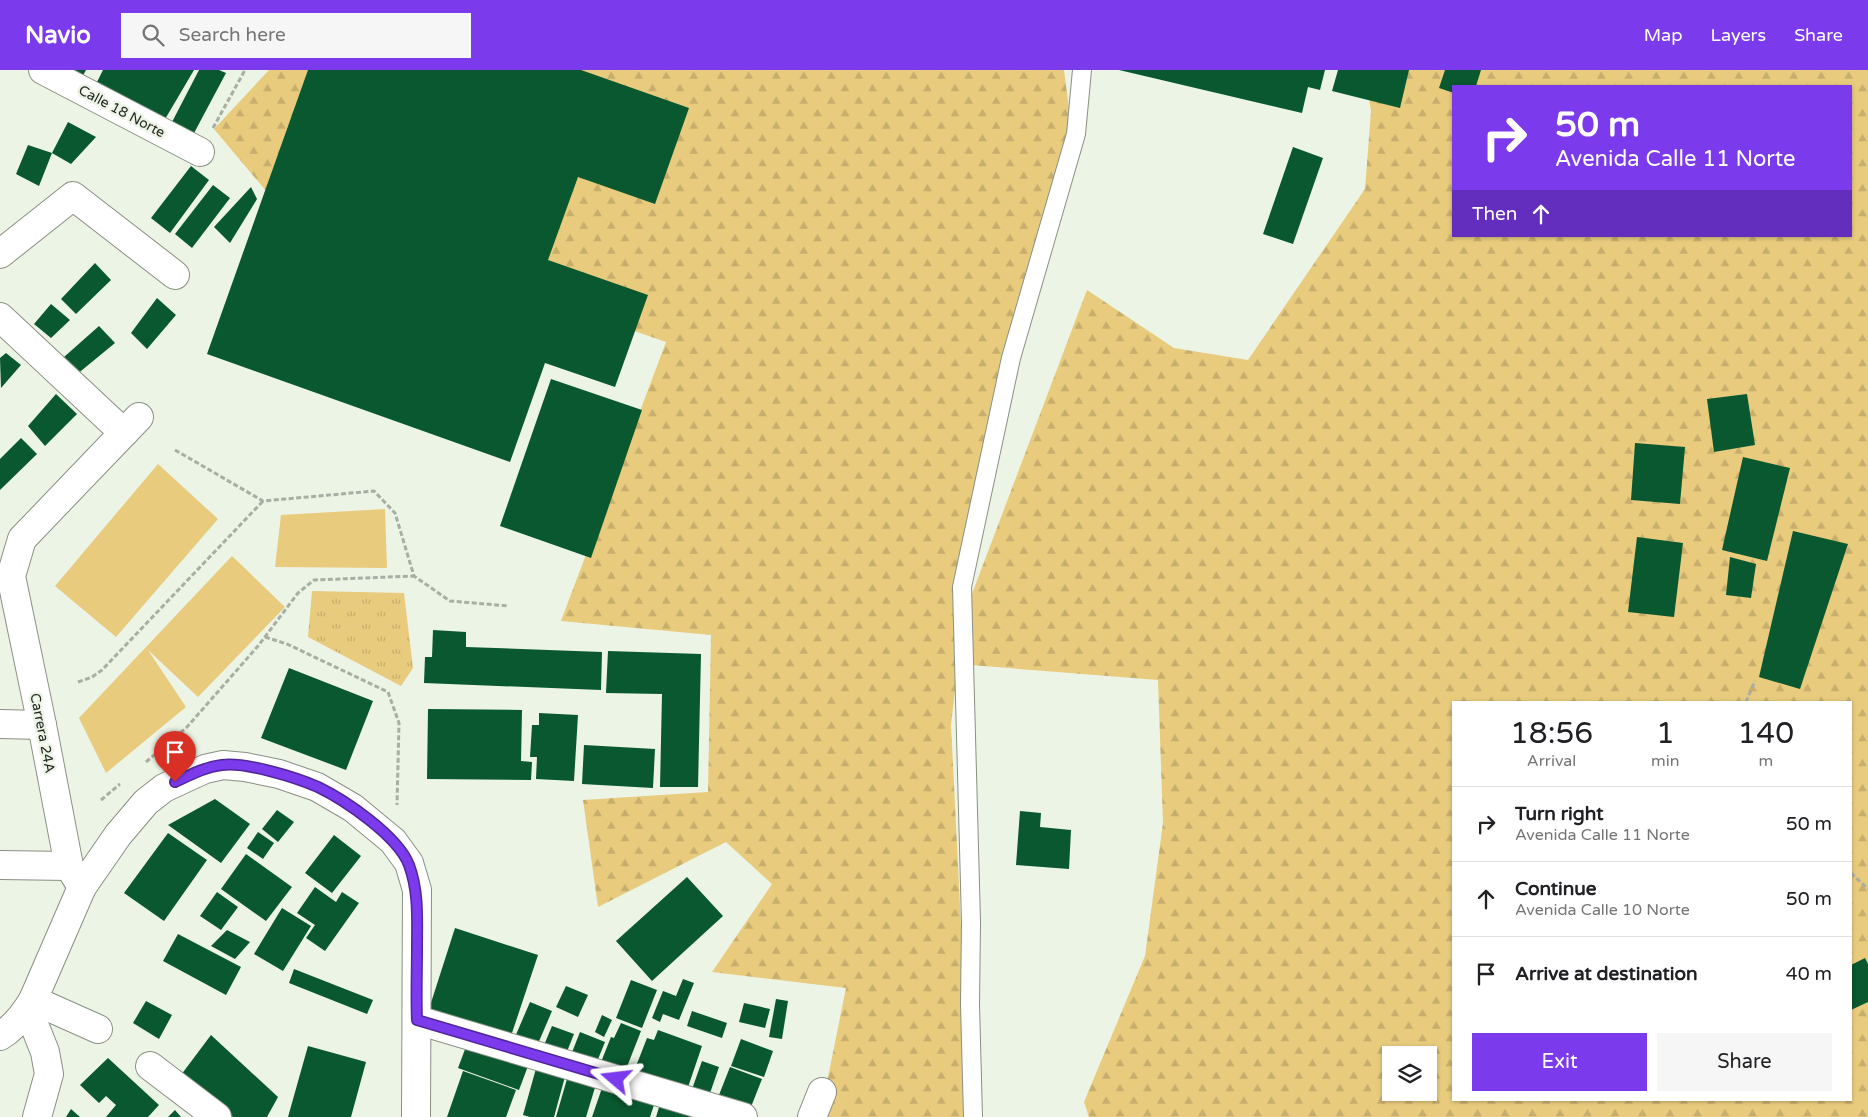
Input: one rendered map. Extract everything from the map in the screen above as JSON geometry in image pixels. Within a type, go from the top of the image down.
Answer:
[{"type":"street","name":"Calle 18 Norte","points":[[43,70],[200,152]]},
{"type":"street","points":[[0,254],[73,196],[175,275]]},
{"type":"street","points":[[0,317],[131,425],[22,539],[5,576]]},
{"type":"street","name":"Carrera 24A","points":[[5,576],[42,725],[75,877]]},
{"type":"street","points":[[0,724],[42,725]]},
{"type":"street","points":[[0,1036],[7,1032],[31,1004],[75,877],[118,835],[146,802],[164,788],[204,769],[223,765],[245,767],[279,774],[317,787],[352,808],[394,841],[409,863],[417,890],[416,1117]]},
{"type":"street","points":[[0,865],[75,877]]},
{"type":"street","points":[[31,1004],[98,1029]]},
{"type":"street","points":[[31,1004],[45,1052],[49,1074],[37,1117]]},
{"type":"street","points":[[417,1020],[743,1117]]},
{"type":"street","points":[[150,1066],[217,1117]]},
{"type":"street","points":[[812,1117],[822,1092]]},
{"type":"lane","points":[[974,1117],[962,587],[1011,358],[1076,134],[1082,70]]},
{"type":"path","points":[[200,152],[244,70]]},
{"type":"path","points":[[175,450],[263,501],[374,491],[395,513],[414,576]]},
{"type":"path","points":[[78,682],[92,677],[102,670],[263,501]]},
{"type":"path","points":[[144,763],[187,727],[265,637],[298,593],[314,580],[414,576],[450,601],[509,606]]},
{"type":"path","points":[[265,637],[287,644],[388,692],[399,723],[397,810]]},
{"type":"path","points":[[1746,701],[1755,680]]},
{"type":"path","points":[[102,800],[123,782]]},
{"type":"path","points":[[1852,874],[1868,889]]},
{"type":"green space","points":[[269,70],[1064,70],[1070,116],[970,560],[964,615],[1087,290],[1174,348],[1248,360],[1365,189],[1371,111],[1364,70],[1868,70],[1868,1117],[1089,1117],[1084,1102],[1145,956],[1163,823],[1158,680],[958,664],[951,725],[962,945],[965,1117],[820,1117],[846,988],[712,972],[772,884],[726,842],[598,907],[583,800],[708,792],[711,635],[561,621],[666,342],[412,253],[272,198],[214,129]]},
{"type":"green space","points":[[158,464],[218,519],[116,637],[55,586]]},
{"type":"green space","points":[[385,509],[387,568],[275,567],[281,515]]},
{"type":"green space","points":[[232,556],[285,607],[198,697],[148,650],[186,707],[106,773],[79,718]]},
{"type":"green space","points":[[312,591],[404,593],[413,668],[401,686],[308,637]]},
{"type":"building","points":[[63,70],[86,70],[80,81]]},
{"type":"building","points":[[103,70],[194,70],[161,126],[94,88]]},
{"type":"building","points":[[199,70],[219,70],[226,73],[193,135],[171,124]]},
{"type":"building","points":[[308,70],[581,70],[689,108],[655,204],[578,177],[548,260],[648,295],[615,387],[545,363],[510,462],[207,354]]},
{"type":"building","points":[[1119,70],[1325,70],[1320,90],[1308,87],[1302,113]]},
{"type":"building","points":[[1338,70],[1409,70],[1400,108],[1332,91]]},
{"type":"building","points":[[1445,70],[1481,70],[1476,85],[1452,85],[1452,92],[1439,88]]},
{"type":"building","points":[[68,122],[96,137],[71,164],[52,153]]},
{"type":"building","points":[[28,145],[52,153],[39,186],[16,174]]},
{"type":"building","points":[[1293,147],[1323,158],[1293,244],[1263,234]]},
{"type":"building","points":[[191,166],[209,180],[170,233],[151,218]]},
{"type":"building","points":[[213,185],[230,198],[192,248],[175,234]]},
{"type":"building","points":[[251,187],[257,199],[230,243],[214,227]]},
{"type":"building","points":[[95,263],[111,280],[76,314],[61,299]]},
{"type":"building","points":[[157,298],[176,315],[147,349],[131,333]]},
{"type":"building","points":[[51,304],[70,320],[51,338],[34,324]]},
{"type":"building","points":[[99,326],[115,343],[70,380],[55,365]]},
{"type":"building","points":[[6,353],[21,365],[1,388],[0,358]]},
{"type":"building","points":[[551,379],[642,410],[591,558],[500,526]]},
{"type":"building","points":[[56,394],[77,414],[45,446],[28,426]]},
{"type":"building","points":[[1747,394],[1755,445],[1714,452],[1707,399]]},
{"type":"building","points":[[21,438],[37,454],[0,490],[0,459]]},
{"type":"building","points":[[1635,443],[1685,447],[1680,504],[1631,500]]},
{"type":"building","points":[[1743,457],[1790,468],[1767,561],[1722,550]]},
{"type":"building","points":[[1793,531],[1848,544],[1800,689],[1759,677]]},
{"type":"building","points":[[1637,537],[1683,543],[1674,617],[1628,612]]},
{"type":"building","points":[[1730,557],[1756,564],[1751,598],[1726,595]]},
{"type":"building","points":[[433,630],[466,632],[466,647],[602,652],[601,690],[424,683],[425,657],[432,657]]},
{"type":"building","points":[[608,651],[701,654],[698,787],[660,787],[662,694],[606,693]]},
{"type":"building","points":[[289,668],[373,701],[346,770],[261,738]]},
{"type":"building","points":[[428,709],[522,710],[521,761],[532,762],[531,780],[427,779]]},
{"type":"building","points":[[539,713],[578,715],[574,781],[536,779],[537,757],[530,757],[532,725],[539,725]]},
{"type":"building","points":[[584,745],[655,749],[653,788],[582,784]]},
{"type":"building","points":[[215,799],[250,824],[221,863],[168,825]]},
{"type":"building","points":[[277,810],[294,822],[278,842],[262,829]]},
{"type":"building","points":[[1020,811],[1041,813],[1040,827],[1071,830],[1069,869],[1016,865]]},
{"type":"building","points":[[258,832],[274,843],[263,859],[247,848]]},
{"type":"building","points":[[168,833],[207,860],[164,921],[124,893]]},
{"type":"building","points":[[334,835],[361,856],[332,893],[305,873]]},
{"type":"building","points":[[246,854],[292,887],[266,921],[221,889]]},
{"type":"building","points":[[687,877],[723,916],[652,981],[616,941]]},
{"type":"building","points":[[315,887],[336,902],[342,892],[359,903],[325,951],[306,938],[315,925],[297,913]]},
{"type":"building","points":[[217,892],[238,907],[221,930],[200,916]]},
{"type":"building","points":[[282,908],[311,926],[283,971],[254,954]]},
{"type":"building","points":[[455,928],[538,955],[511,1036],[429,1009]]},
{"type":"building","points":[[227,930],[250,942],[235,959],[211,946]]},
{"type":"building","points":[[178,934],[241,967],[226,995],[163,961]]},
{"type":"building","points":[[1865,958],[1868,964],[1868,1002],[1852,1010],[1852,964]]},
{"type":"building","points":[[294,969],[373,1000],[367,1014],[289,983]]},
{"type":"building","points":[[683,979],[694,983],[679,1020],[663,1014],[660,1022],[652,1018],[663,991],[676,996]]},
{"type":"building","points":[[631,980],[657,990],[642,1028],[616,1018]]},
{"type":"building","points":[[566,986],[588,995],[578,1017],[556,1007]]},
{"type":"building","points":[[776,999],[788,1001],[782,1039],[769,1037]]},
{"type":"building","points":[[146,1001],[172,1015],[159,1039],[133,1023]]},
{"type":"building","points":[[530,1002],[552,1011],[534,1053],[512,1044]]},
{"type":"building","points":[[744,1003],[770,1009],[765,1028],[739,1022]]},
{"type":"building","points":[[692,1011],[727,1023],[722,1038],[687,1026]]},
{"type":"building","points":[[602,1015],[612,1020],[604,1037],[595,1032]]},
{"type":"building","points":[[621,1023],[641,1031],[623,1077],[599,1067],[611,1037],[614,1038]]},
{"type":"building","points":[[552,1026],[574,1034],[564,1059],[542,1050]]},
{"type":"building","points":[[658,1030],[702,1046],[686,1093],[633,1074],[647,1038],[654,1040]]},
{"type":"building","points":[[580,1032],[605,1042],[594,1069],[569,1060]]},
{"type":"building","points":[[211,1035],[278,1097],[267,1117],[233,1117],[181,1075]]},
{"type":"building","points":[[470,1036],[531,1058],[519,1090],[458,1068]]},
{"type":"building","points":[[741,1039],[773,1051],[764,1077],[731,1066]]},
{"type":"building","points":[[308,1046],[366,1062],[351,1117],[288,1117]]},
{"type":"building","points":[[108,1058],[159,1105],[148,1117],[106,1117],[116,1105],[106,1096],[99,1103],[80,1085]]},
{"type":"building","points":[[702,1061],[719,1067],[708,1099],[691,1092]]},
{"type":"building","points":[[537,1065],[566,1073],[554,1117],[530,1117],[523,1115]]},
{"type":"building","points":[[730,1067],[762,1079],[749,1112],[717,1100]]},
{"type":"building","points":[[463,1071],[516,1090],[506,1117],[447,1117]]},
{"type":"building","points":[[569,1072],[597,1081],[586,1117],[556,1117]]},
{"type":"building","points":[[603,1085],[655,1102],[650,1117],[592,1117]]},
{"type":"building","points":[[660,1104],[704,1117],[656,1117]]},
{"type":"building","points":[[71,1109],[80,1117],[66,1117]]},
{"type":"building","points":[[175,1110],[181,1117],[168,1117]]},
{"type":"route","points":[[175,782],[204,769],[223,765],[245,767],[279,774],[317,787],[352,808],[394,841],[409,863],[417,890],[417,1020],[616,1079]]}]
